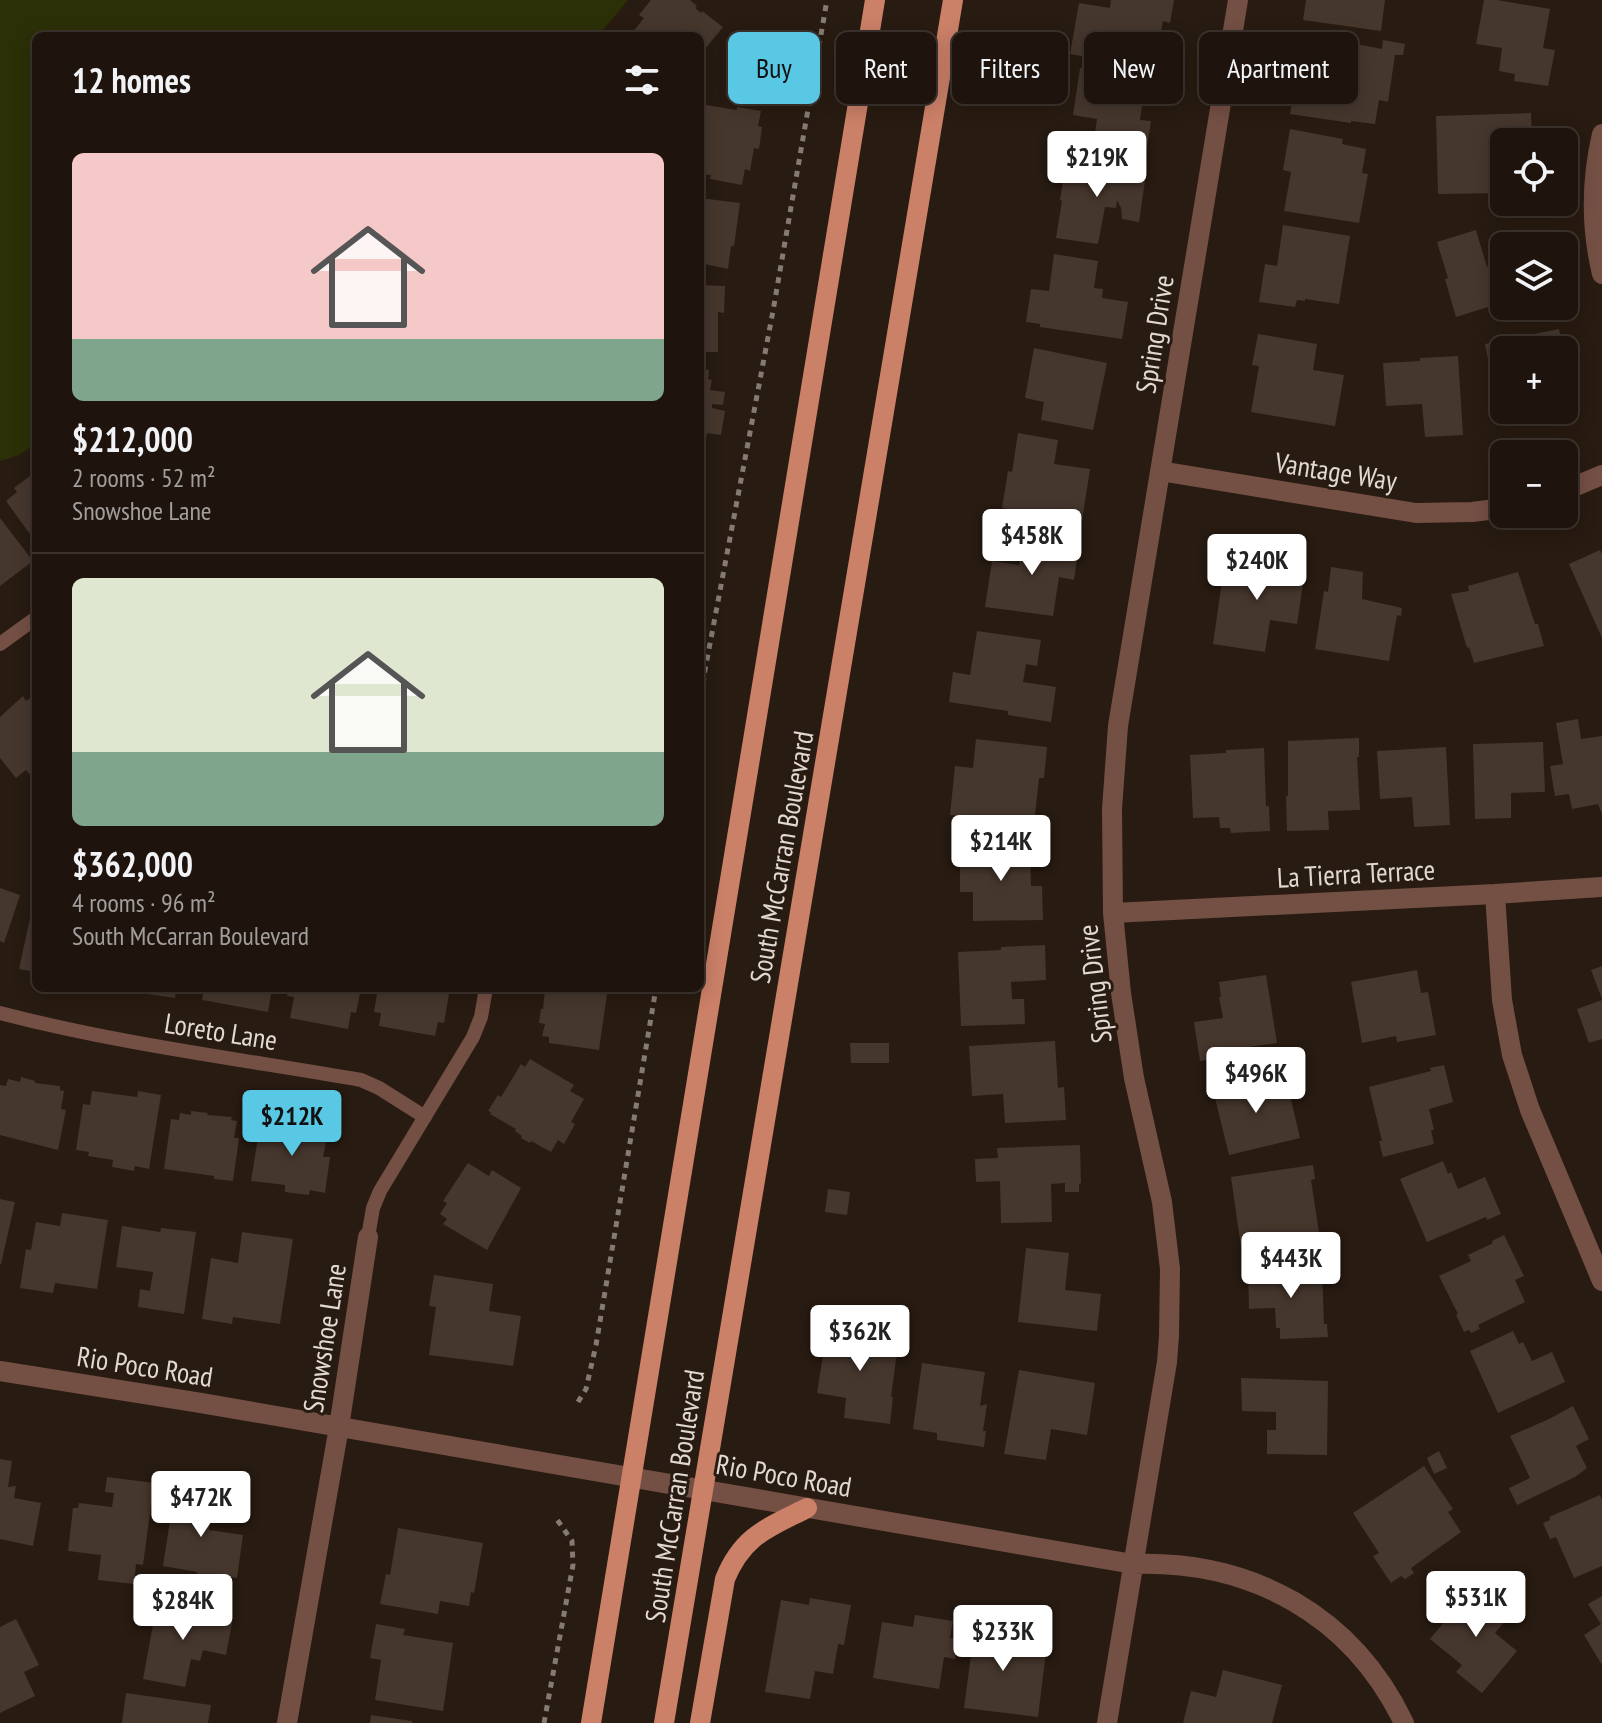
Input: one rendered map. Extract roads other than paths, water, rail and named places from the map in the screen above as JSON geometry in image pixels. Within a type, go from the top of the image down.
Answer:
[{"type":"main road","name":"South McCarran Boulevard","points":[[591,1723],[875,0]]},
{"type":"main road","name":"South McCarran Boulevard","points":[[664,1723],[953,0]]},
{"type":"main road","points":[[700,1723],[725,1579],[731,1564],[756,1535],[807,1508]]},
{"type":"street","name":"Spring Drive","points":[[1107,1723],[1167,1362],[1170,1269],[1162,1202],[1134,1078],[1113,913],[1112,809],[1118,726],[1238,0]]},
{"type":"street","points":[[1602,134],[1593,202],[1596,249],[1602,274]]},
{"type":"street","name":"Vantage Way","points":[[1160,471],[1416,513],[1490,510]]},
{"type":"street","points":[[1578,485],[1602,475]]},
{"type":"street","name":"La Tierra Terrace","points":[[1113,913],[1602,887]]},
{"type":"street","points":[[1495,894],[1502,1000],[1512,1055],[1530,1110],[1602,1281]]},
{"type":"street","name":"Snowshoe Lane","points":[[287,1723],[339,1427],[368,1237]]},
{"type":"street","name":"Rio Poco Road","points":[[0,1371],[1133,1564],[1201,1567],[1247,1579],[1290,1598],[1330,1626],[1365,1661],[1393,1701],[1404,1723]]},
{"type":"lane","points":[[0,644],[32,621]]},
{"type":"lane","name":"Snowshoe Lane","points":[[368,1237],[373,1208],[380,1191],[473,1037],[481,1017],[485,992]]},
{"type":"lane","name":"Loreto Lane","points":[[0,1013],[198,1054],[361,1080],[425,1117]]}]
